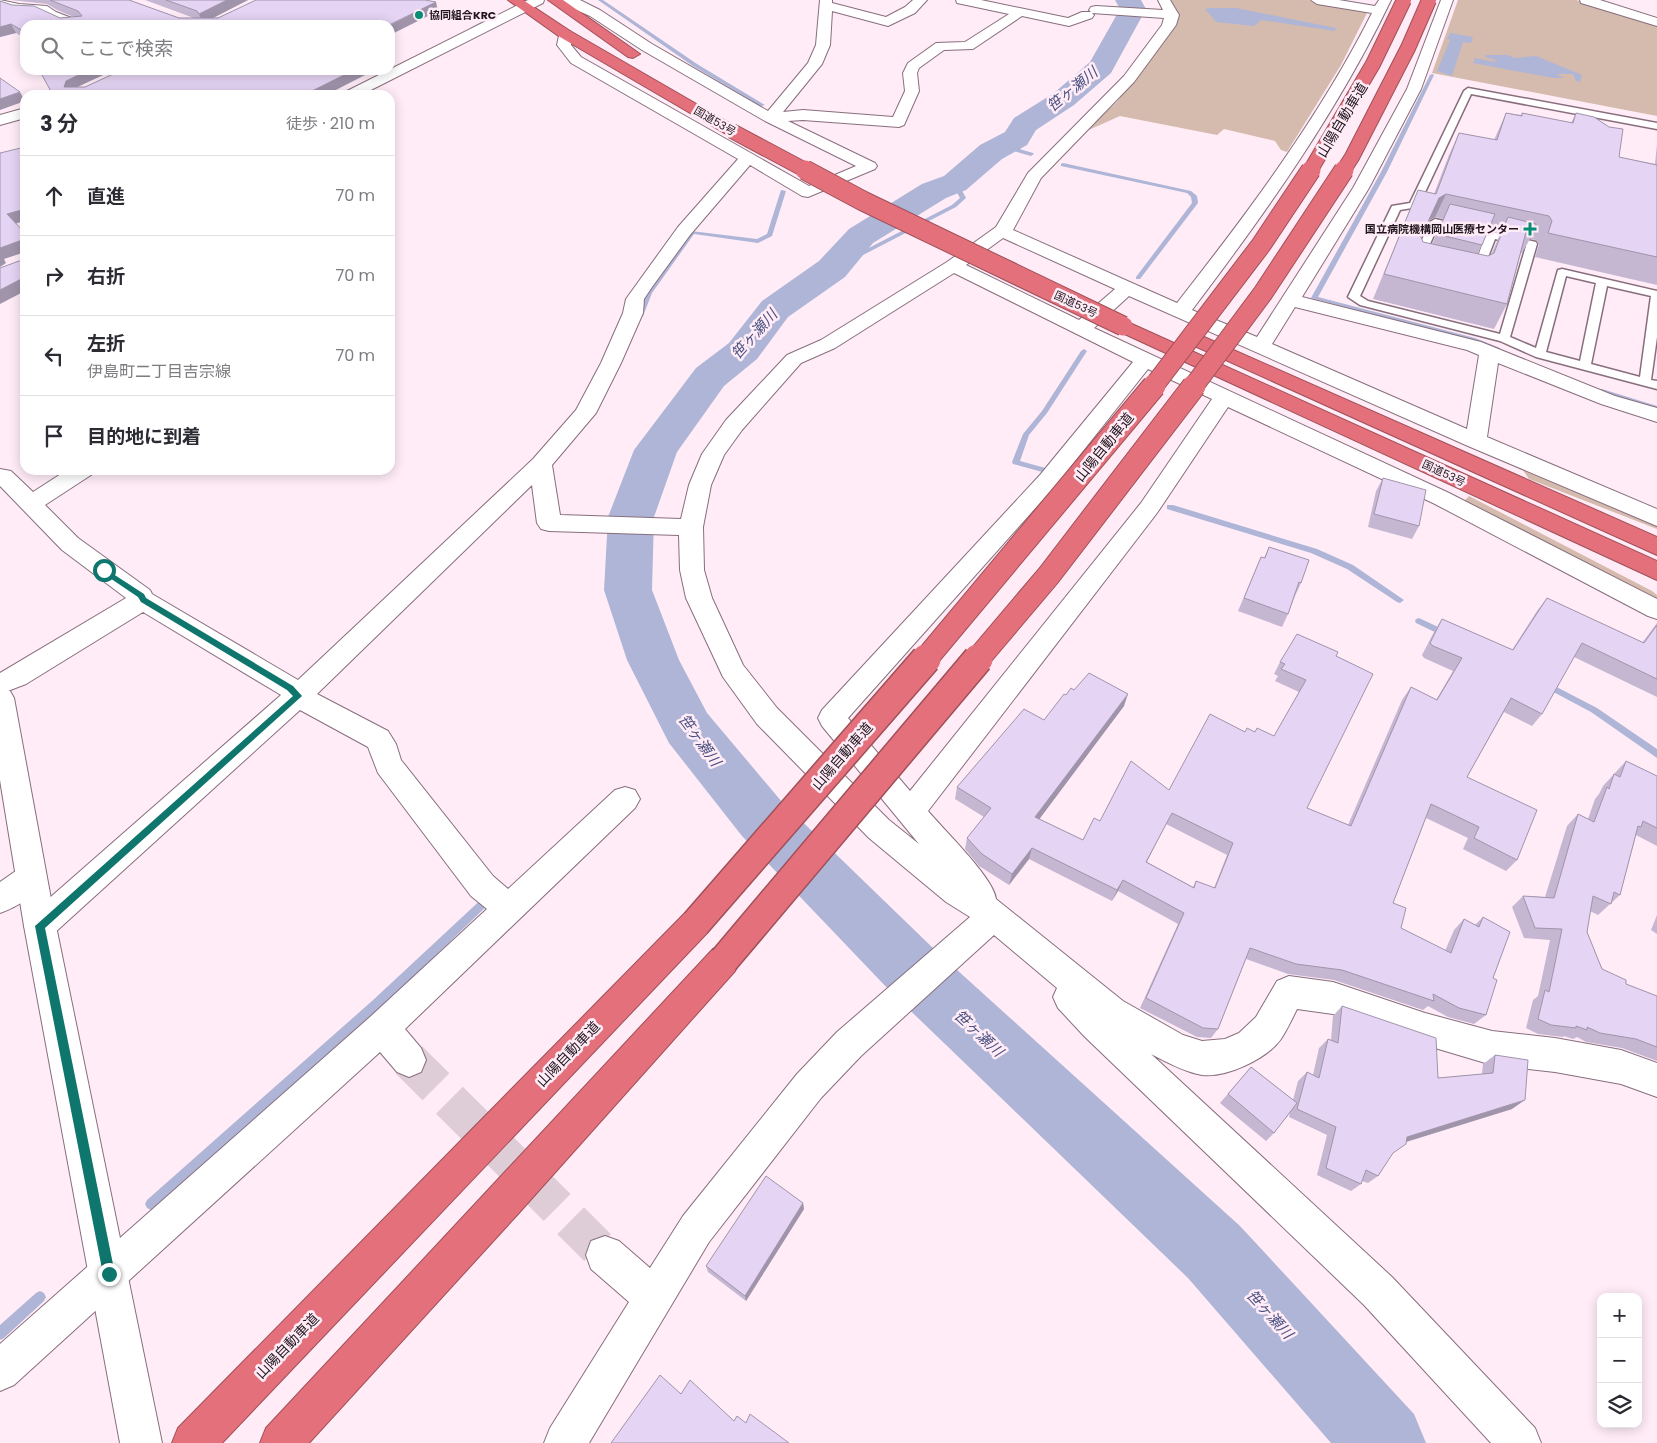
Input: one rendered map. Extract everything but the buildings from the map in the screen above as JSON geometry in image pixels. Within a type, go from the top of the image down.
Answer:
[{"type":"highway","points":[[554,0],[646,63]]},
{"type":"highway","name":"山陽自動車道","points":[[193,1443],[696,922],[1018,552],[1160,380],[1228,292],[1284,212],[1352,104],[1385,44],[1404,0]]},
{"type":"highway","name":"山陽自動車道","points":[[281,1443],[724,960],[1049,575],[1189,394],[1257,301],[1352,157],[1408,48],[1429,0]]},
{"type":"highway","name":"国道53号","points":[[519,4],[622,68],[732,131],[864,201],[1517,484],[1657,547]]},
{"type":"highway","name":"国道53号","points":[[752,124],[872,186]]},
{"type":"highway","points":[[906,203],[1026,261]]},
{"type":"highway","name":"国道53号","points":[[1095,293],[1131,316],[1657,571]]},
{"type":"highway","points":[[1517,484],[1657,534]]},
{"type":"highway","points":[[1625,557],[1657,587]]},
{"type":"street","points":[[395,71],[519,4],[538,0]]},
{"type":"street","points":[[565,34],[564,45],[576,60],[808,192],[869,166],[770,118],[647,47],[595,13],[566,0]]},
{"type":"street","points":[[770,118],[815,64],[822,44],[826,3],[888,22],[910,10],[921,0]]},
{"type":"street","points":[[962,0],[1069,22]]},
{"type":"street","points":[[1164,0],[1170,25],[1129,79],[1034,176],[1007,226],[1002,231],[953,266],[828,344],[794,358],[762,391],[713,454],[682,527],[692,570],[699,598],[732,670],[767,716],[879,829],[957,892],[985,922],[1096,1024],[1378,1291],[1520,1443]]},
{"type":"street","points":[[1180,312],[1258,209],[1309,134],[1356,60],[1382,6],[1317,0]]},
{"type":"street","points":[[1261,346],[1292,300],[1361,188],[1414,89],[1447,0]]},
{"type":"street","points":[[1586,0],[1657,22]]},
{"type":"street","points":[[1,1],[17,8],[42,9],[64,20]]},
{"type":"street","points":[[770,118],[803,115],[899,122],[912,90],[910,73],[913,66],[941,46],[968,46],[1020,12]]},
{"type":"street","points":[[1058,36],[1069,22],[1091,13],[1169,15]]},
{"type":"street","points":[[576,60],[622,68]]},
{"type":"street","points":[[359,90],[387,75]]},
{"type":"street","points":[[0,120],[20,114]]},
{"type":"street","points":[[40,926],[298,696],[541,464],[585,413],[611,363],[633,313],[636,299],[644,285],[684,230],[734,170],[747,159]]},
{"type":"street","points":[[1002,231],[1180,312],[1657,518]]},
{"type":"street","points":[[953,266],[1145,360],[1441,498],[1657,610]]},
{"type":"street","points":[[1081,329],[1127,288]]},
{"type":"street","points":[[1292,300],[1474,346],[1500,341],[1608,400],[1657,415]]},
{"type":"street","points":[[1476,441],[1500,341]]},
{"type":"street","points":[[1145,360],[1048,480],[832,718],[964,875],[985,922],[1111,1012],[1175,1049],[1202,1058],[1226,1056],[1251,1045],[1268,1029],[1289,992],[1333,998],[1425,1029],[1492,1048],[1555,1055],[1621,1067],[1657,1080]]},
{"type":"street","points":[[910,812],[1149,508],[1225,396]]},
{"type":"street","points":[[541,464],[549,523],[682,527]]},
{"type":"street","points":[[31,504],[75,475]]},
{"type":"street","points":[[0,476],[3,476],[70,544],[141,596],[143,600],[290,688],[298,696],[378,738],[382,744],[388,765],[498,900]]},
{"type":"street","points":[[0,684],[17,677],[143,600]]},
{"type":"street","points":[[0,698],[40,926],[141,1443]]},
{"type":"street","points":[[0,1371],[382,1028],[498,900],[625,799]]},
{"type":"street","points":[[0,898],[31,878]]},
{"type":"street","points":[[565,1443],[696,1229],[809,1086],[849,1044],[985,922]]},
{"type":"street","points":[[382,1028],[409,1060]]},
{"type":"street","points":[[605,1255],[653,1297]]},
{"type":"lane","points":[[1540,354],[1562,272],[1657,294],[1651,383],[1540,354],[1364,303],[1354,297],[1396,208],[1414,205],[1468,91],[1657,126]]},
{"type":"lane","points":[[1427,264],[1417,262],[1435,222],[1532,244],[1500,341]]},
{"type":"lane","points":[[1466,274],[1476,276],[1491,235]]},
{"type":"lane","points":[[1585,366],[1602,281]]},
{"type":"shaded area","points":[[1168,0],[1308,0],[1368,11],[1341,65],[1287,152],[1281,150],[1275,141],[1224,129],[1217,135],[1120,116],[1082,133],[1117,102],[1175,23]]},
{"type":"shaded area","points":[[1458,0],[1576,0],[1657,25],[1657,116],[1432,73]]},
{"type":"shaded area","points":[[1521,467],[1657,525],[1657,529],[1529,479]]},
{"type":"shaded area","points":[[1469,496],[1652,591],[1657,595],[1657,599],[1464,501]]},
{"type":"water","points":[[1236,8],[1336,28],[1335,31],[1261,20],[1254,26],[1216,22],[1205,9]]},
{"type":"water","points":[[1450,33],[1473,37],[1471,43],[1463,42],[1452,76],[1437,71],[1450,40],[1447,39]]},
{"type":"water","points":[[1486,55],[1508,55],[1514,58],[1536,56],[1582,75],[1580,82],[1576,81],[1573,74],[1556,74],[1564,78],[1553,78],[1473,63],[1475,58],[1495,62],[1496,60],[1485,57]]},
{"type":"waterway","points":[[600,0],[695,65],[763,105]]},
{"type":"waterway","name":"笹ヶ瀬川","points":[[1128,0],[1133,9],[1101,67],[1064,99],[1025,124],[1016,138],[991,152],[955,183],[934,191],[861,236],[832,269],[775,309],[743,351],[710,377],[656,450],[631,517],[628,590],[653,660],[688,728],[762,819],[913,971],[1214,1252],[1385,1443]]},
{"type":"waterway","points":[[472,28],[495,16]]},
{"type":"waterway","points":[[1432,75],[1384,172],[1314,298],[1473,339],[1498,349]]},
{"type":"waterway","points":[[1002,146],[1031,154]]},
{"type":"waterway","points":[[1063,165],[1189,192],[1194,196],[1195,203],[1138,278]]},
{"type":"waterway","points":[[832,269],[954,206],[963,198],[955,183]]},
{"type":"waterway","points":[[640,316],[649,293],[693,232],[758,241],[770,235],[783,191]]},
{"type":"waterway","points":[[1046,471],[1016,462],[1026,434],[1045,412],[1084,351]]},
{"type":"waterway","points":[[1602,391],[1657,408]]},
{"type":"waterway","points":[[1170,507],[1314,551],[1350,567],[1400,600]]},
{"type":"waterway","points":[[1419,621],[1446,634]]},
{"type":"waterway","points":[[1547,685],[1594,710],[1657,754]]},
{"type":"waterway","points":[[151,1204],[376,1005],[490,897]]},
{"type":"waterway","points":[[0,1334],[40,1297]]},
{"type":"tunnel","points":[[409,1060],[605,1255]]},
{"type":"place","name":"協同組合KRC","points":[[419,15]]},
{"type":"place","name":"国立病院機構岡山医療センター","points":[[1530,229]]},
{"type":"route","points":[[104,570],[141,596],[143,600],[205,639],[214,641],[290,688],[298,696],[40,926],[109,1274]]}]
